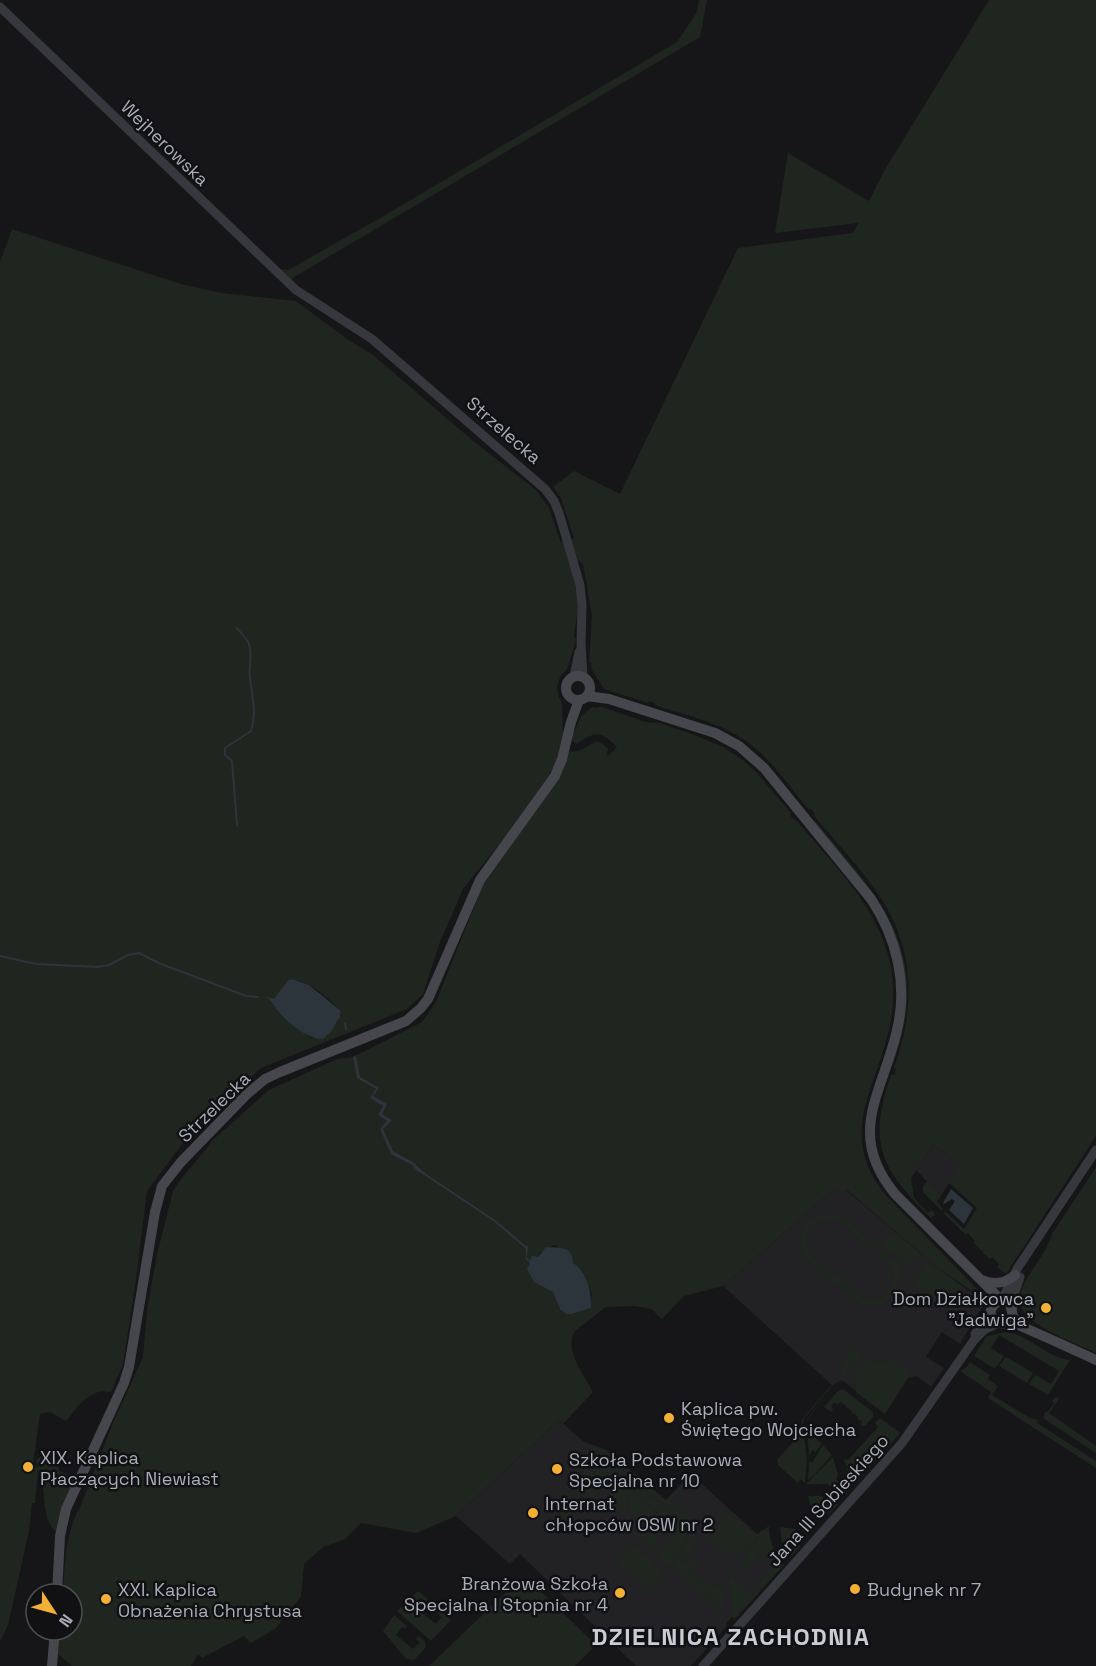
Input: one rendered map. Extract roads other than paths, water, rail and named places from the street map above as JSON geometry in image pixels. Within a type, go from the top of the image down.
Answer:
[{"type":"main road","name":"Strzelecka","points":[[58,1582],[60,1536],[66,1509],[124,1383],[129,1367],[155,1212],[162,1186],[168,1176],[203,1138],[265,1079],[406,1021],[421,1008],[431,992],[480,880],[555,776],[562,759],[571,722],[569,711],[582,696],[566,691],[566,687],[567,683],[578,677]]},
{"type":"main road","points":[[578,677],[586,680],[582,696],[609,699],[715,733],[746,752],[764,768],[876,907],[893,942],[901,977],[902,999],[893,1046],[873,1105],[870,1133],[872,1150],[884,1179],[895,1194],[981,1281],[1002,1300],[1010,1304],[1013,1310],[1036,1331]]},
{"type":"main road","points":[[981,1281],[1004,1282],[1015,1275]]},
{"type":"main road","points":[[981,1281],[993,1319],[1036,1331],[1096,1360]]},
{"type":"main road","points":[[991,1310],[1002,1300]]},
{"type":"main road","points":[[1003,1323],[1011,1319],[1013,1310]]},
{"type":"main road","points":[[52,1666],[54,1642]]},
{"type":"street","name":"Wejherowska","points":[[0,7],[264,261],[296,290],[310,299]]},
{"type":"street","name":"Strzelecka","points":[[310,299],[383,348],[529,473],[550,494],[559,513],[580,585],[582,605],[578,677]]},
{"type":"street","points":[[1002,1300],[1025,1257],[1096,1150]]},
{"type":"street","points":[[1013,1310],[1014,1294],[1025,1257]]},
{"type":"street","name":"Jana III Sobieskiego","points":[[968,1349],[978,1329],[989,1317],[991,1310]]},
{"type":"street","name":"Jana III Sobieskiego","points":[[703,1666],[902,1443],[981,1332],[1003,1323]]},
{"type":"waterway","points":[[237,628],[247,640],[250,648],[254,711],[251,731],[225,748],[225,755],[232,761],[237,826]]},
{"type":"waterway","points":[[0,956],[36,964],[98,967],[139,953],[161,964],[246,996],[258,997]]},
{"type":"waterway","points":[[345,1023],[346,1029]]},
{"type":"waterway","points":[[423,1173],[495,1221],[523,1245]]},
{"type":"place","name":"Dom Działkowca \"Jadwiga\"","points":[[1046,1308]]},
{"type":"place","name":"Kaplica pw. Świętego Wojciecha","points":[[669,1418]]},
{"type":"place","name":"XIX. Kaplica Płaczących Niewiast","points":[[28,1467]]},
{"type":"place","name":"Szkoła Podstawowa Specjalna nr 10","points":[[557,1469]]},
{"type":"place","name":"Internat chłopców OSW nr 2","points":[[533,1513]]},
{"type":"place","name":"Budynek nr 7","points":[[855,1589]]},
{"type":"place","name":"Branżowa Szkoła Specjalna I Stopnia nr 4","points":[[620,1593]]},
{"type":"place","name":"XXI. Kaplica Obnażenia Chrystusa","points":[[106,1599]]},
{"type":"district","name":"DZIELNICA ZACHODNIA","points":[[731,1636]]}]
